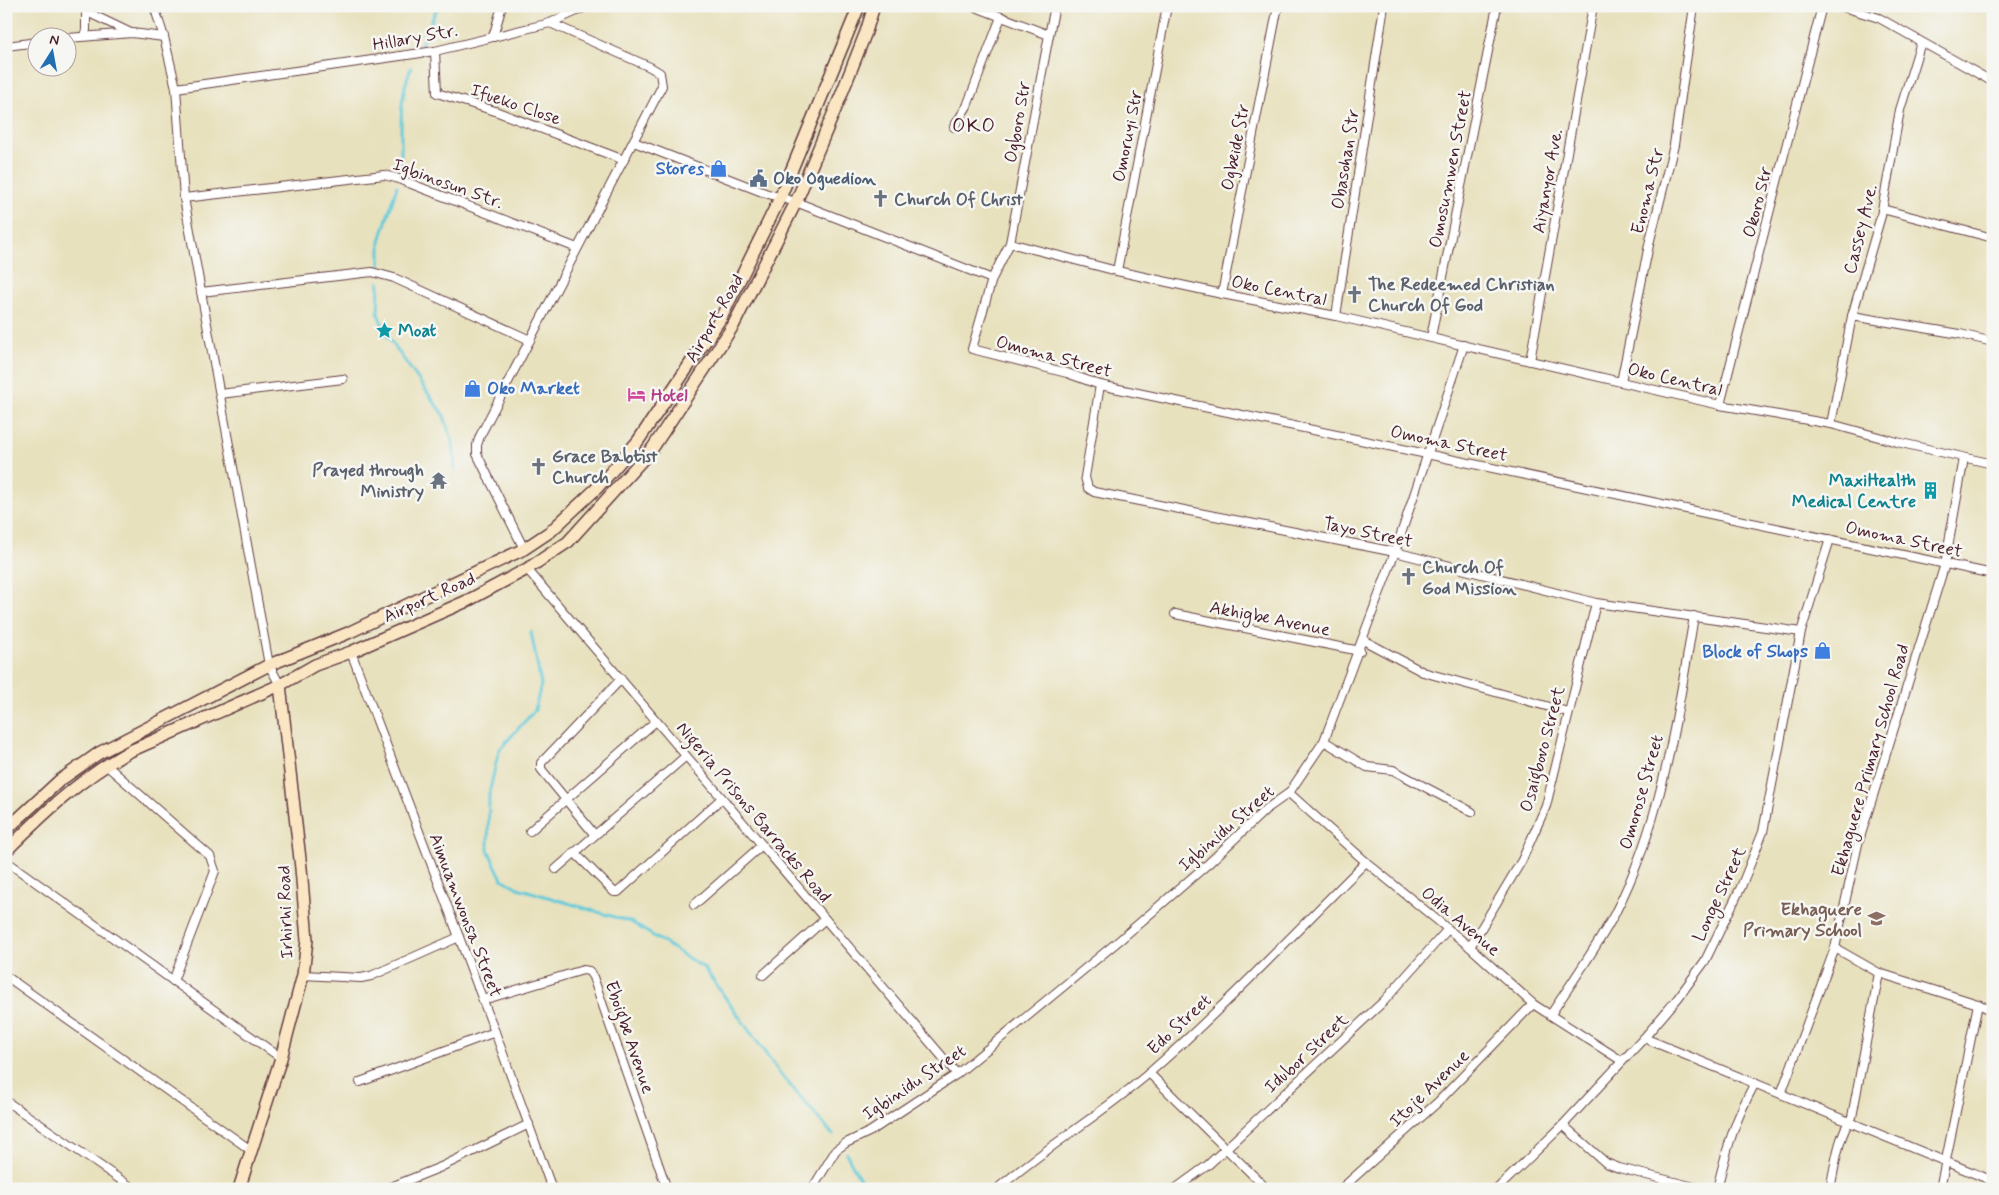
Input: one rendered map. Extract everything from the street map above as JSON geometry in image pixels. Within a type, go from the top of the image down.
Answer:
[{"type":"main road","name":"Airport Road","points":[[6,830],[59,781],[99,753],[269,665],[348,632],[524,549],[551,531],[598,487],[638,441],[721,318],[780,198],[859,6]]},
{"type":"main road","name":"Airport Road","points":[[6,851],[58,800],[106,765],[128,752],[280,685],[316,665],[351,652],[467,601],[528,569],[568,542],[652,449],[733,326],[796,202],[850,73],[874,6]]},
{"type":"main road","name":"Irhirhi Road","points":[[239,1189],[281,1058],[304,975],[307,940],[306,909],[280,685]]},
{"type":"street","points":[[154,6],[164,37],[176,88],[184,198],[269,665],[280,685]]},
{"type":"street","points":[[493,36],[502,6]]},
{"type":"street","name":"Hillary Str.","points":[[176,88],[435,51],[550,23],[588,6]]},
{"type":"street","points":[[973,6],[1049,35]]},
{"type":"street","name":"Ogboro Str","points":[[1010,243],[1056,6]]},
{"type":"street","name":"Omoruyi Str","points":[[1117,271],[1167,6]]},
{"type":"street","name":"Ogbeide Str","points":[[1222,294],[1278,6]]},
{"type":"street","name":"Obasohan Str","points":[[1336,316],[1384,6]]},
{"type":"street","name":"Omosumwen Street","points":[[1431,337],[1497,6]]},
{"type":"street","name":"Aiyanyor Ave.","points":[[1530,361],[1593,6]]},
{"type":"street","name":"Enoma Str","points":[[1621,382],[1650,240],[1674,145],[1694,6]]},
{"type":"street","name":"Okoro Str","points":[[1720,405],[1822,6]]},
{"type":"street","points":[[1840,6],[1879,18],[1993,82]]},
{"type":"street","points":[[84,36],[87,9],[132,33]]},
{"type":"street","points":[[954,127],[967,106],[1001,17]]},
{"type":"street","points":[[524,549],[477,454],[477,445],[662,86],[660,73],[650,67],[550,23]]},
{"type":"street","points":[[78,37],[132,33],[164,37]]},
{"type":"street","name":"Cassey Ave.","points":[[1831,424],[1852,316],[1882,210],[1900,110],[1921,42]]},
{"type":"street","points":[[6,46],[28,43]]},
{"type":"street","name":"Ifueko Close","points":[[435,51],[437,93],[494,111],[624,160]]},
{"type":"street","points":[[634,142],[780,198],[796,202],[992,279],[1010,243]]},
{"type":"street","name":"Igbinosun Str.","points":[[184,198],[384,175],[577,248]]},
{"type":"street","points":[[1882,210],[1993,238]]},
{"type":"street","name":"Oko Central","points":[[1010,243],[1117,271],[1431,337],[1720,405],[1831,424],[1993,464]]},
{"type":"street","points":[[201,292],[372,272],[394,278],[530,340]]},
{"type":"street","name":"Omoma Street","points":[[992,279],[972,349],[1067,373],[1100,385],[1993,574]]},
{"type":"street","points":[[1852,316],[1993,342]]},
{"type":"street","name":"Igbinidu Street","points":[[812,1189],[836,1150],[846,1142],[871,1131],[958,1074],[1121,939],[1209,863],[1265,810],[1289,793],[1324,742],[1360,651],[1396,552],[1464,345]]},
{"type":"street","points":[[220,394],[343,379]]},
{"type":"street","name":"Tayo Street","points":[[1100,385],[1085,477],[1088,488],[1094,492],[1396,552],[1596,603],[1801,632]]},
{"type":"street","name":"Ekhaguere Primary School Road","points":[[1781,1094],[1835,948],[1858,844],[1944,564],[1964,458]]},
{"type":"street","name":"Longe Street","points":[[1497,1189],[1563,1125],[1644,1038],[1678,998],[1705,961],[1741,888],[1763,832],[1801,632],[1830,539]]},
{"type":"street","name":"Nigeria Prisons Barracks Road","points":[[528,569],[958,1074]]},
{"type":"street","name":"Osaigbovo Street","points":[[1470,947],[1522,860],[1546,806],[1596,603]]},
{"type":"street","name":"Akhigbe Avenue","points":[[1175,614],[1360,651]]},
{"type":"street","name":"Omorose Street","points":[[1551,1014],[1593,951],[1614,914],[1650,828],[1679,710],[1694,616]]},
{"type":"street","points":[[1363,640],[1422,672],[1568,712]]},
{"type":"street","name":"Aimuamwonsa Street","points":[[351,652],[495,1032],[552,1189]]},
{"type":"street","points":[[594,834],[541,769],[541,763],[621,679]]},
{"type":"street","points":[[530,831],[656,721]]},
{"type":"street","points":[[1324,742],[1368,767],[1393,770],[1472,812]]},
{"type":"street","points":[[556,869],[686,756]]},
{"type":"street","points":[[106,765],[210,856],[215,871],[173,981]]},
{"type":"street","name":"Odia Avenue","points":[[1289,793],[1366,862],[1470,947],[1533,1004],[1622,1061]]},
{"type":"street","points":[[574,852],[614,892],[618,892],[722,798]]},
{"type":"street","points":[[694,905],[762,845]]},
{"type":"street","points":[[6,861],[281,1058]]},
{"type":"street","name":"Edo Street","points":[[997,1189],[1026,1164],[1107,1108],[1149,1073],[1213,1013],[1366,862]]},
{"type":"street","points":[[763,975],[825,919]]},
{"type":"street","name":"Idubor Street","points":[[1175,1189],[1227,1148],[1384,1001],[1448,929]]},
{"type":"street","points":[[304,975],[361,978],[370,976],[459,937]]},
{"type":"street","points":[[1835,948],[1879,973],[1978,1004],[1993,1011]]},
{"type":"street","name":"Eboigbe Avenue","points":[[483,1000],[583,970],[589,971],[667,1189]]},
{"type":"street","points":[[1830,1189],[1838,1152],[1848,1122],[1852,1117],[1879,973]]},
{"type":"street","points":[[6,976],[252,1151]]},
{"type":"street","name":"Itoje Avenue","points":[[1341,1189],[1438,1102],[1533,1004]]},
{"type":"street","points":[[1940,1189],[1978,1004]]},
{"type":"street","points":[[360,1082],[495,1032]]},
{"type":"street","points":[[1644,1038],[1993,1181]]},
{"type":"street","points":[[1149,1073],[1267,1189]]},
{"type":"street","points":[[1717,1189],[1728,1141],[1741,1108],[1754,1083]]},
{"type":"street","points":[[6,1101],[134,1189]]},
{"type":"street","points":[[386,1189],[441,1167],[529,1124]]},
{"type":"street","points":[[1563,1125],[1606,1162],[1619,1168],[1702,1189]]},
{"type":"waterway","points":[[421,44],[438,6]]},
{"type":"waterway","points":[[401,174],[402,106],[411,68]]},
{"type":"waterway","points":[[380,266],[380,241],[397,186]]},
{"type":"waterway","points":[[379,282],[378,314],[388,337],[444,416],[453,443],[455,470]]},
{"type":"waterway","points":[[531,632],[541,684],[535,710],[499,750],[489,794],[488,850],[502,879],[518,888],[631,922],[704,968],[782,1076],[833,1135]]},
{"type":"waterway","points":[[846,1153],[865,1189]]},
{"type":"place","name":"Stores","points":[[718,168]]},
{"type":"place","name":"Oko Oguedion","points":[[759,178]]},
{"type":"place","name":"Church Of Christ","points":[[880,199]]},
{"type":"place","name":"The Redeemed Christian Church Of God","points":[[1354,294]]},
{"type":"place","name":"Moat","points":[[384,330]]},
{"type":"place","name":"Oko Market","points":[[473,388]]},
{"type":"place","name":"Hotel","points":[[637,395]]},
{"type":"place","name":"Grace Babtist Church","points":[[538,466]]},
{"type":"place","name":"Prayed through Ministry","points":[[438,480]]},
{"type":"place","name":"MaxiHealth Medical Centre","points":[[1930,490]]},
{"type":"place","name":"Church Of God Mission","points":[[1408,577]]},
{"type":"place","name":"Block of Shops","points":[[1822,651]]},
{"type":"place","name":"Ekhaguere Primary School","points":[[1876,919]]},
{"type":"district","name":"OKO","points":[[974,125]]}]
